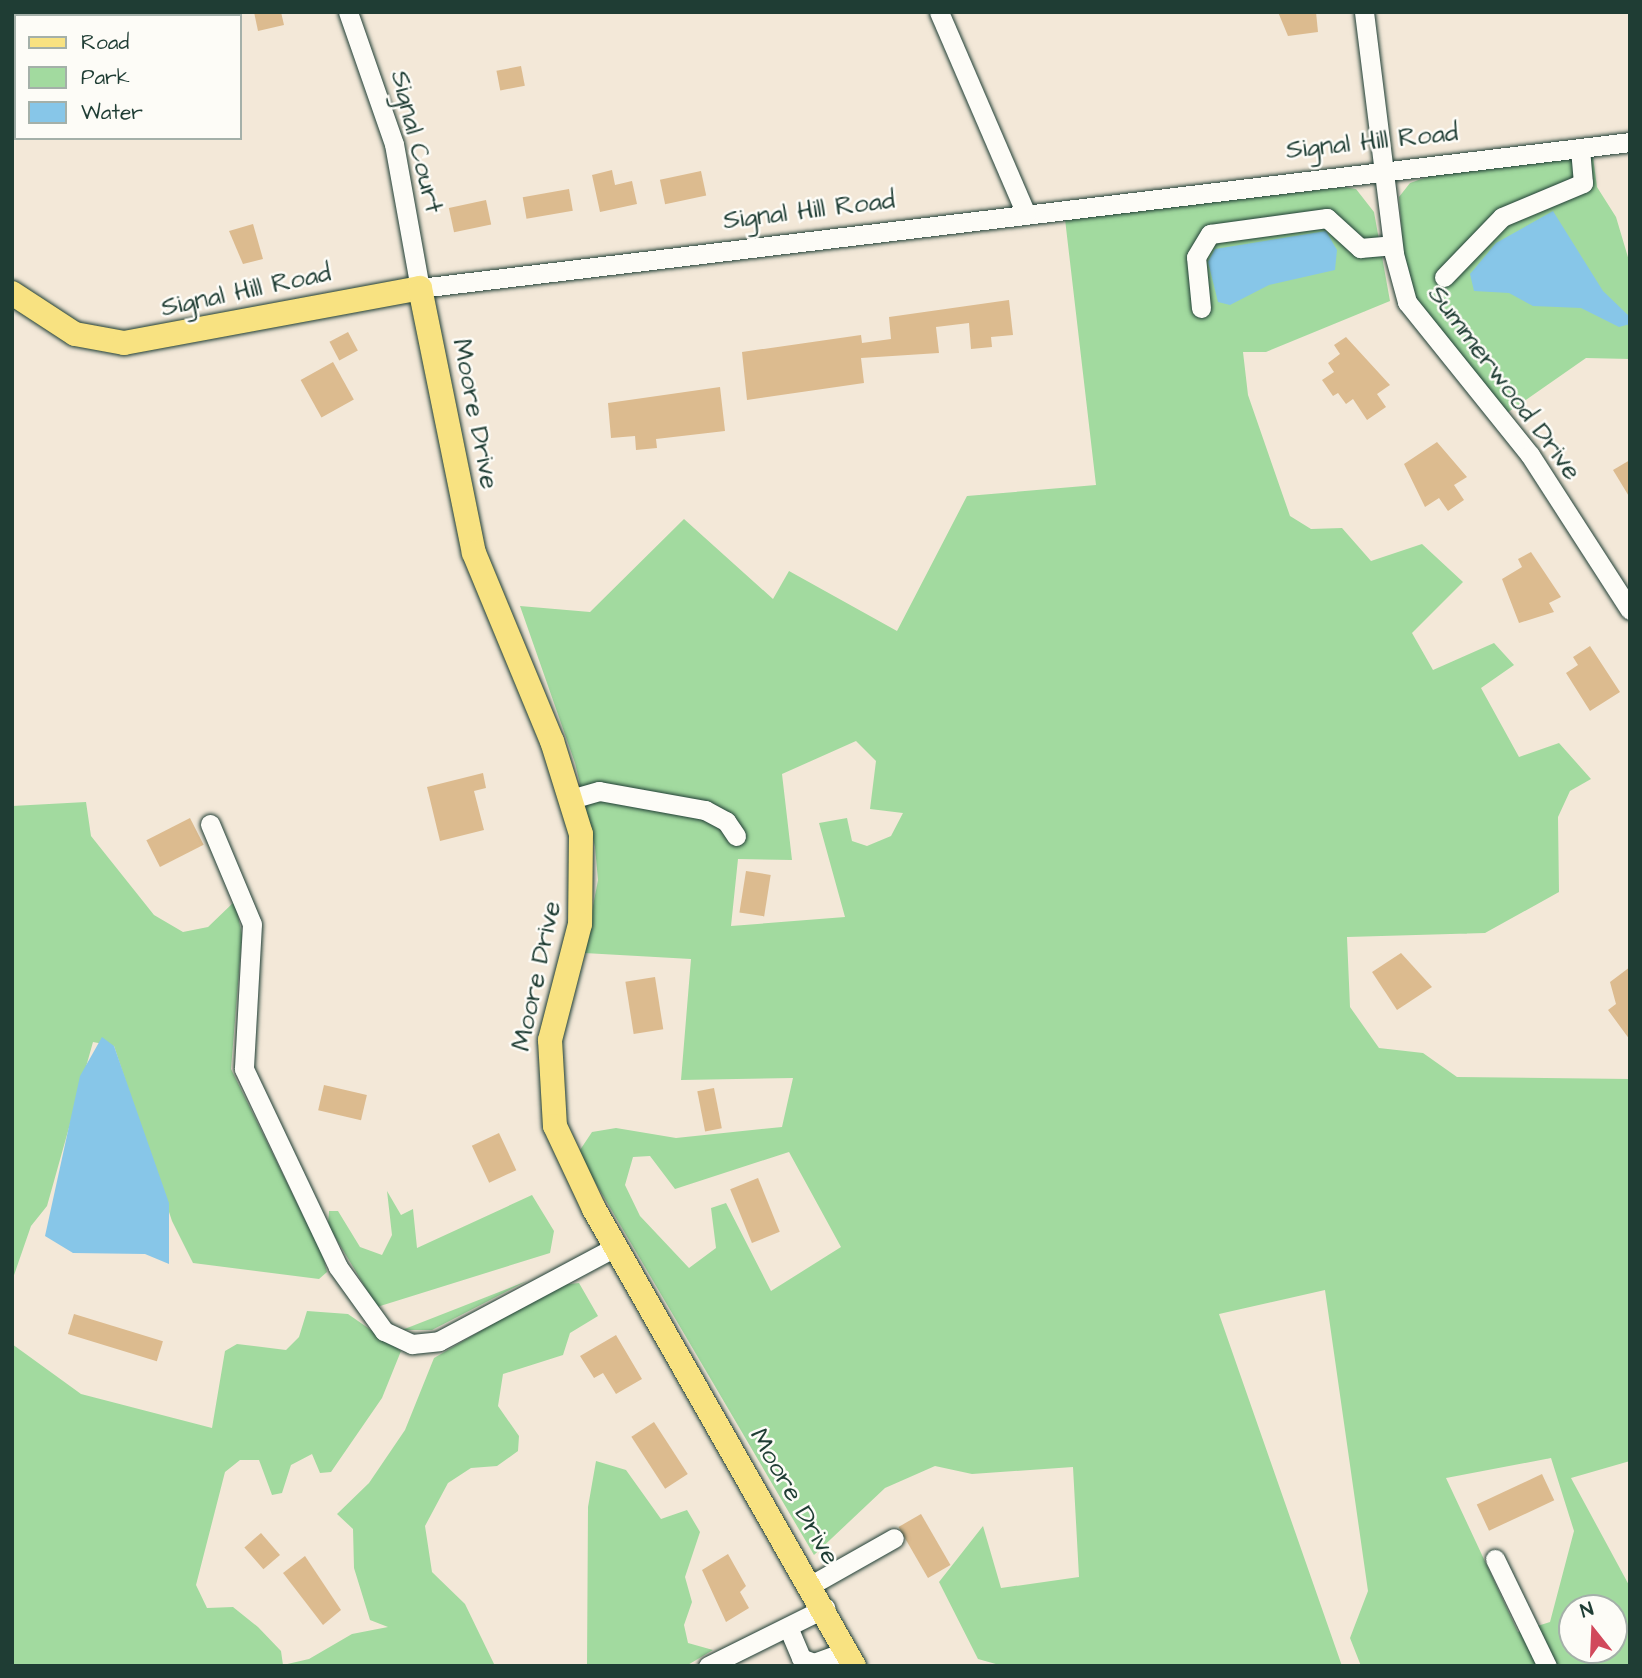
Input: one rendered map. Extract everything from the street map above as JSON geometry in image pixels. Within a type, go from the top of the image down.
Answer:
[{"type":"main road","name":"Signal Hill Road","points":[[12,293],[75,334],[124,343],[420,288]]},
{"type":"main road","name":"Moore Drive","points":[[420,288],[474,553],[571,799],[581,834],[585,894],[550,1040],[549,1097],[565,1153],[615,1247],[825,1608],[850,1658]]},
{"type":"street","name":"Signal Court","points":[[348,12],[394,144],[420,288]]},
{"type":"street","points":[[939,12],[1026,214]]},
{"type":"street","name":"Summerwood Drive","points":[[1364,12],[1392,245],[1407,302],[1530,454],[1630,610]]},
{"type":"street","name":"Signal Hill Road","points":[[420,288],[1630,142]]},
{"type":"street","points":[[1444,277],[1502,218],[1583,183],[1580,149]]},
{"type":"street","points":[[1201,308],[1198,249],[1210,234],[1228,225],[1327,218],[1360,248],[1392,245]]},
{"type":"street","points":[[571,799],[607,792],[654,806],[705,810],[726,821],[736,836]]},
{"type":"street","points":[[210,824],[252,924],[244,1069],[338,1266],[384,1331],[412,1344],[439,1341],[615,1247]]},
{"type":"street","points":[[811,1585],[894,1538]]},
{"type":"street","points":[[1495,1559],[1547,1666]]},
{"type":"street","points":[[708,1666],[825,1608]]},
{"type":"street","points":[[788,1627],[801,1658],[814,1663],[850,1658]]},
{"type":"green space","points":[[1593,157],[1597,187],[1616,217],[1630,264],[1630,359],[1586,358],[1507,413],[1415,299],[1404,261],[1399,197],[1410,183],[1441,172]]},
{"type":"green space","points":[[1344,187],[1356,189],[1374,212],[1390,301],[1266,352],[1243,352],[1248,395],[1290,516],[1311,529],[1342,528],[1371,561],[1422,544],[1463,582],[1412,633],[1433,670],[1494,643],[1514,665],[1481,688],[1519,757],[1559,743],[1591,779],[1570,791],[1558,817],[1559,892],[1485,933],[1347,937],[1350,1007],[1379,1048],[1423,1053],[1457,1077],[1630,1079],[1630,1461],[1571,1478],[1630,1587],[1630,1666],[1361,1666],[1350,1638],[1368,1591],[1325,1290],[1219,1314],[1342,1666],[1003,1666],[978,1659],[939,1582],[983,1526],[1001,1588],[1079,1577],[1073,1467],[972,1474],[935,1466],[885,1488],[814,1555],[578,1153],[592,1132],[616,1128],[676,1138],[782,1127],[793,1078],[681,1080],[691,959],[584,953],[598,880],[595,847],[575,763],[520,606],[590,612],[684,519],[773,599],[789,571],[897,631],[967,496],[1096,485],[1065,219]],"holes":[[[856,741],[876,761],[870,809],[903,813],[891,836],[867,846],[852,841],[847,818],[819,823],[845,917],[731,926],[738,859],[792,860],[782,774]],[[789,1152],[841,1247],[771,1291],[726,1203],[711,1208],[716,1248],[689,1268],[640,1216],[625,1185],[633,1157],[650,1156],[675,1189]],[[1551,1458],[1574,1531],[1550,1622],[1518,1632],[1446,1478]]]},
{"type":"green space","points":[[86,802],[91,836],[154,915],[183,932],[208,927],[235,901],[242,935],[231,1069],[323,1256],[327,1272],[319,1279],[193,1263],[172,1221],[114,1046],[93,1042],[47,1206],[31,1226],[12,1281],[12,806]]},
{"type":"green space","points":[[387,1191],[401,1215],[413,1209],[417,1248],[532,1195],[554,1231],[550,1253],[377,1307],[328,1225],[329,1211],[338,1211],[360,1247],[382,1255],[392,1235]]},
{"type":"green space","points":[[527,1281],[432,1330],[402,1330]]},
{"type":"green space","points":[[579,1283],[598,1316],[570,1333],[563,1355],[503,1374],[498,1406],[519,1436],[518,1451],[497,1466],[471,1468],[448,1483],[425,1526],[432,1572],[465,1604],[495,1666],[12,1666],[12,1344],[81,1394],[212,1428],[225,1351],[237,1344],[286,1350],[299,1337],[307,1311],[348,1314],[401,1351],[382,1398],[331,1472],[320,1473],[312,1454],[291,1465],[282,1493],[272,1495],[259,1460],[240,1460],[225,1472],[196,1585],[207,1608],[233,1607],[258,1627],[281,1651],[283,1665],[309,1659],[352,1634],[388,1627],[370,1620],[354,1568],[353,1529],[337,1514],[369,1483],[405,1430],[434,1358],[560,1285]]},
{"type":"green space","points":[[596,1461],[626,1470],[661,1519],[687,1510],[700,1532],[685,1577],[692,1602],[684,1625],[688,1643],[713,1650],[686,1666],[587,1666],[588,1507]]},
{"type":"water","points":[[1553,211],[1603,291],[1630,317],[1630,324],[1619,327],[1581,308],[1533,306],[1509,293],[1474,291],[1470,274],[1496,243]]},
{"type":"water","points":[[1326,231],[1337,250],[1335,270],[1269,285],[1230,305],[1218,302],[1208,262],[1215,249]]},
{"type":"water","points":[[102,1037],[114,1046],[169,1203],[169,1264],[145,1254],[73,1253],[45,1236],[80,1076]]},
{"type":"building","points":[[254,12],[281,12],[284,25],[258,31]]},
{"type":"building","points":[[1278,12],[1316,12],[1318,32],[1288,36]]},
{"type":"building","points":[[521,66],[525,86],[500,90],[496,71]]},
{"type":"building","points":[[612,170],[615,185],[632,181],[637,204],[600,212],[592,175]]},
{"type":"building","points":[[701,171],[706,195],[665,204],[660,180]]},
{"type":"building","points":[[569,189],[573,211],[527,219],[523,197]]},
{"type":"building","points":[[486,200],[491,224],[454,232],[449,208]]},
{"type":"building","points":[[253,224],[263,259],[243,264],[229,231]]},
{"type":"building","points":[[1009,300],[1013,335],[991,337],[992,347],[971,349],[969,323],[936,327],[939,353],[861,358],[864,383],[747,400],[742,352],[861,335],[862,343],[891,339],[889,317]]},
{"type":"building","points":[[348,332],[358,351],[339,360],[329,342]]},
{"type":"building","points":[[1346,337],[1390,385],[1377,394],[1386,407],[1367,420],[1353,399],[1346,404],[1338,393],[1333,396],[1322,380],[1334,372],[1328,363],[1340,354],[1334,345]]},
{"type":"building","points":[[333,362],[354,400],[321,418],[301,380]]},
{"type":"building","points":[[720,387],[725,431],[656,439],[657,448],[636,450],[635,436],[611,438],[608,403]]},
{"type":"building","points":[[1437,442],[1467,477],[1454,485],[1464,500],[1448,511],[1439,498],[1425,507],[1404,464]]},
{"type":"building","points":[[1630,460],[1630,498],[1613,470]]},
{"type":"building","points":[[1531,552],[1561,597],[1549,603],[1554,612],[1519,623],[1502,579],[1522,567],[1518,559]]},
{"type":"building","points":[[1590,646],[1620,692],[1590,711],[1566,673],[1578,665],[1573,657]]},
{"type":"building","points":[[483,773],[486,788],[474,791],[484,830],[440,841],[427,787]]},
{"type":"building","points":[[190,818],[204,845],[160,867],[146,840]]},
{"type":"building","points":[[746,871],[771,875],[764,916],[739,912]]},
{"type":"building","points":[[1401,953],[1432,987],[1397,1010],[1372,972]]},
{"type":"building","points":[[1630,967],[1630,1040],[1608,1010],[1616,1004],[1610,982]]},
{"type":"building","points":[[655,977],[663,1029],[634,1034],[625,982]]},
{"type":"building","points":[[324,1085],[367,1095],[361,1120],[318,1110]]},
{"type":"building","points":[[714,1088],[722,1128],[705,1131],[697,1091]]},
{"type":"building","points":[[499,1133],[516,1170],[489,1183],[472,1146]]},
{"type":"building","points":[[758,1178],[780,1232],[752,1243],[730,1189]]},
{"type":"building","points":[[74,1314],[163,1341],[157,1361],[68,1334]]},
{"type":"building","points":[[616,1335],[642,1379],[616,1394],[603,1373],[594,1378],[580,1356]]},
{"type":"building","points":[[654,1422],[688,1474],[665,1489],[631,1437]]},
{"type":"building","points":[[1542,1474],[1554,1500],[1489,1531],[1477,1504]]},
{"type":"building","points":[[921,1514],[950,1565],[928,1578],[898,1527]]},
{"type":"building","points":[[261,1533],[280,1555],[263,1569],[244,1547]]},
{"type":"building","points":[[728,1554],[746,1586],[740,1592],[749,1608],[726,1622],[702,1570]]},
{"type":"building","points":[[305,1556],[341,1610],[323,1625],[283,1573]]}]
